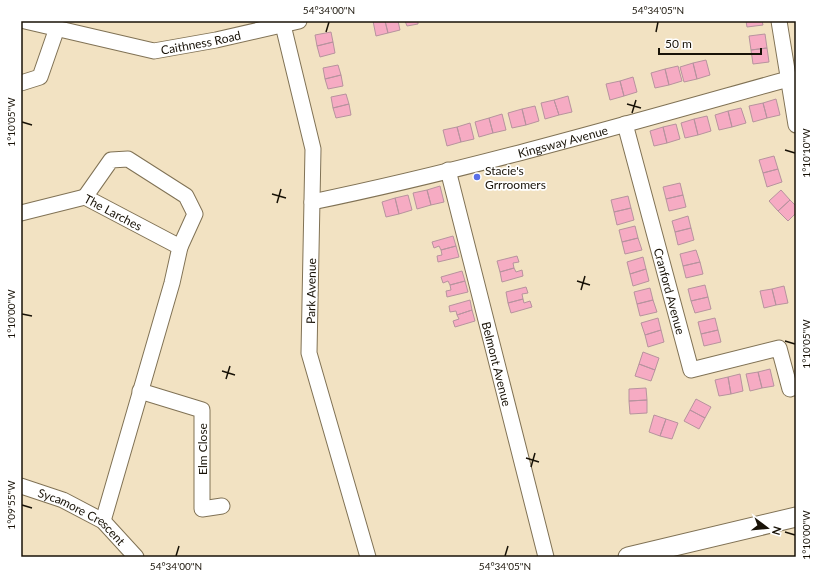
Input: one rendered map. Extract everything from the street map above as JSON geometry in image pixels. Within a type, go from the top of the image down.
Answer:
[{"type":"street","name":"Caithness Road","points":[[25,21],[154,51],[283,23],[299,21]]},
{"type":"street","points":[[779,21],[796,124]]},
{"type":"street","name":"Park Avenue","points":[[283,23],[313,149],[309,353],[368,557]]},
{"type":"street","points":[[21,83],[40,77],[57,28]]},
{"type":"street","name":"Kingsway Avenue","points":[[312,202],[383,188],[788,79]]},
{"type":"street","name":"Cranford Avenue","points":[[625,124],[690,370],[779,348],[790,389],[796,387]]},
{"type":"street","name":"The Larches","points":[[103,521],[180,248],[195,214],[186,196],[128,159],[111,160],[85,197],[180,248]]},
{"type":"street","name":"Belmont Avenue","points":[[448,170],[546,557]]},
{"type":"street","points":[[21,212],[85,197]]},
{"type":"street","name":"Elm Close","points":[[140,391],[202,410],[202,509],[222,506]]},
{"type":"street","name":"Sycamore Crescent","points":[[21,486],[63,500],[103,521],[136,557]]},
{"type":"street","points":[[628,557],[796,517]]},
{"type":"building","points":[[373,21],[385,21],[388,33],[376,36]]},
{"type":"building","points":[[385,21],[398,21],[400,30],[388,33]]},
{"type":"building","points":[[405,21],[418,21],[418,24],[407,26]]},
{"type":"building","points":[[746,21],[762,21],[763,25],[747,27]]},
{"type":"building","points":[[331,32],[333,42],[317,46],[315,35]]},
{"type":"building","points":[[765,34],[767,48],[751,50],[749,36]]},
{"type":"building","points":[[333,42],[335,53],[320,57],[317,46]]},
{"type":"building","points":[[767,48],[769,62],[753,64],[751,50]]},
{"type":"building","points":[[706,60],[710,75],[697,79],[693,63]]},
{"type":"building","points":[[693,63],[697,79],[684,82],[680,67]]},
{"type":"building","points":[[338,65],[341,75],[325,79],[323,68]]},
{"type":"building","points":[[678,66],[682,81],[669,85],[665,69]]},
{"type":"building","points":[[665,69],[669,85],[655,88],[651,73]]},
{"type":"building","points":[[341,75],[343,86],[328,89],[325,79]]},
{"type":"building","points":[[633,77],[637,92],[624,96],[620,81]]},
{"type":"building","points":[[620,81],[624,96],[610,100],[606,84]]},
{"type":"building","points":[[346,94],[349,104],[333,108],[331,97]]},
{"type":"building","points":[[568,96],[572,112],[559,115],[554,100]]},
{"type":"building","points":[[776,99],[780,115],[767,118],[763,103]]},
{"type":"building","points":[[554,100],[559,115],[545,119],[541,103]]},
{"type":"building","points":[[763,103],[767,118],[753,122],[749,106]]},
{"type":"building","points":[[349,104],[351,115],[336,118],[333,108]]},
{"type":"building","points":[[535,106],[539,121],[526,125],[522,109]]},
{"type":"building","points":[[741,108],[746,123],[732,127],[728,111]]},
{"type":"building","points":[[522,109],[526,125],[512,128],[508,113]]},
{"type":"building","points":[[728,111],[732,127],[719,130],[715,115]]},
{"type":"building","points":[[502,114],[506,130],[493,133],[489,118]]},
{"type":"building","points":[[707,116],[711,131],[698,135],[694,119]]},
{"type":"building","points":[[489,118],[493,133],[479,137],[475,122]]},
{"type":"building","points":[[694,119],[698,135],[685,138],[681,123]]},
{"type":"building","points":[[470,123],[474,139],[461,142],[457,127]]},
{"type":"building","points":[[676,124],[680,139],[667,143],[663,127]]},
{"type":"building","points":[[457,127],[461,142],[447,146],[443,130]]},
{"type":"building","points":[[663,127],[667,143],[654,146],[650,131]]},
{"type":"building","points":[[774,156],[778,169],[763,173],[759,160]]},
{"type":"building","points":[[778,169],[782,182],[767,187],[763,173]]},
{"type":"building","points":[[680,183],[683,195],[666,199],[663,187]]},
{"type":"building","points":[[440,186],[444,202],[431,205],[427,190]]},
{"type":"building","points":[[427,190],[431,205],[417,209],[413,193]]},
{"type":"building","points":[[781,190],[790,200],[778,211],[769,201]]},
{"type":"building","points":[[408,195],[412,210],[399,214],[395,198]]},
{"type":"building","points":[[683,195],[686,207],[669,211],[666,199]]},
{"type":"building","points":[[628,196],[631,208],[614,212],[611,200]]},
{"type":"building","points":[[395,198],[399,214],[386,217],[382,202]]},
{"type":"building","points":[[790,200],[796,206],[796,213],[788,221],[778,211]]},
{"type":"building","points":[[631,208],[634,220],[617,225],[614,212]]},
{"type":"building","points":[[688,216],[691,228],[675,232],[672,221]]},
{"type":"building","points":[[635,226],[638,238],[622,242],[619,230]]},
{"type":"building","points":[[691,228],[694,240],[678,245],[675,232]]},
{"type":"building","points":[[453,236],[456,246],[441,250],[439,246],[434,248],[432,242]]},
{"type":"building","points":[[638,238],[642,250],[625,254],[622,242]]},
{"type":"building","points":[[456,246],[459,257],[438,262],[437,256],[442,255],[441,250]]},
{"type":"building","points":[[696,250],[700,262],[683,266],[680,254]]},
{"type":"building","points":[[517,256],[519,262],[513,263],[514,268],[500,272],[497,261]]},
{"type":"building","points":[[643,257],[646,269],[630,274],[627,262]]},
{"type":"building","points":[[700,262],[703,274],[686,278],[683,266]]},
{"type":"building","points":[[514,268],[516,272],[522,270],[523,276],[502,282],[500,272]]},
{"type":"building","points":[[646,269],[649,281],[633,286],[630,274]]},
{"type":"building","points":[[462,271],[465,281],[450,285],[448,281],[443,283],[441,277]]},
{"type":"building","points":[[465,281],[468,292],[447,297],[446,291],[451,290],[450,285]]},
{"type":"building","points":[[705,285],[708,297],[691,301],[688,289]]},
{"type":"building","points":[[784,286],[788,303],[776,305],[772,289]]},
{"type":"building","points":[[526,287],[528,293],[522,294],[523,299],[508,303],[506,292]]},
{"type":"building","points":[[650,288],[653,300],[637,304],[634,292]]},
{"type":"building","points":[[772,289],[776,305],[764,308],[760,291]]},
{"type":"building","points":[[708,297],[711,309],[695,313],[691,301]]},
{"type":"building","points":[[523,299],[524,303],[530,301],[532,307],[511,313],[508,303]]},
{"type":"building","points":[[470,300],[472,310],[457,315],[456,311],[450,312],[449,306]]},
{"type":"building","points":[[653,300],[657,312],[640,316],[637,304]]},
{"type":"building","points":[[472,310],[475,321],[455,327],[453,321],[459,319],[457,315]]},
{"type":"building","points":[[658,318],[661,330],[645,335],[641,323]]},
{"type":"building","points":[[715,318],[718,330],[701,334],[698,322]]},
{"type":"building","points":[[661,330],[664,342],[648,347],[645,335]]},
{"type":"building","points":[[718,330],[721,342],[704,346],[701,334]]},
{"type":"building","points":[[643,352],[659,358],[655,370],[639,364]]},
{"type":"building","points":[[639,364],[655,370],[651,381],[635,376]]},
{"type":"building","points":[[770,369],[774,386],[762,388],[758,372]]},
{"type":"building","points":[[758,372],[762,388],[750,391],[746,374]]},
{"type":"building","points":[[740,374],[743,391],[731,394],[728,377]]},
{"type":"building","points":[[728,377],[731,394],[719,396],[715,380]]},
{"type":"building","points":[[646,388],[647,400],[629,401],[629,389]]},
{"type":"building","points":[[696,399],[711,407],[705,418],[690,410]]},
{"type":"building","points":[[647,400],[647,413],[630,414],[629,401]]},
{"type":"building","points":[[690,410],[705,418],[699,429],[684,421]]},
{"type":"building","points":[[654,415],[666,419],[660,436],[649,432]]},
{"type":"building","points":[[666,419],[678,423],[672,439],[660,436]]},
{"type":"place","name":"Stacie's Grrroomers","points":[[477,177]]}]
